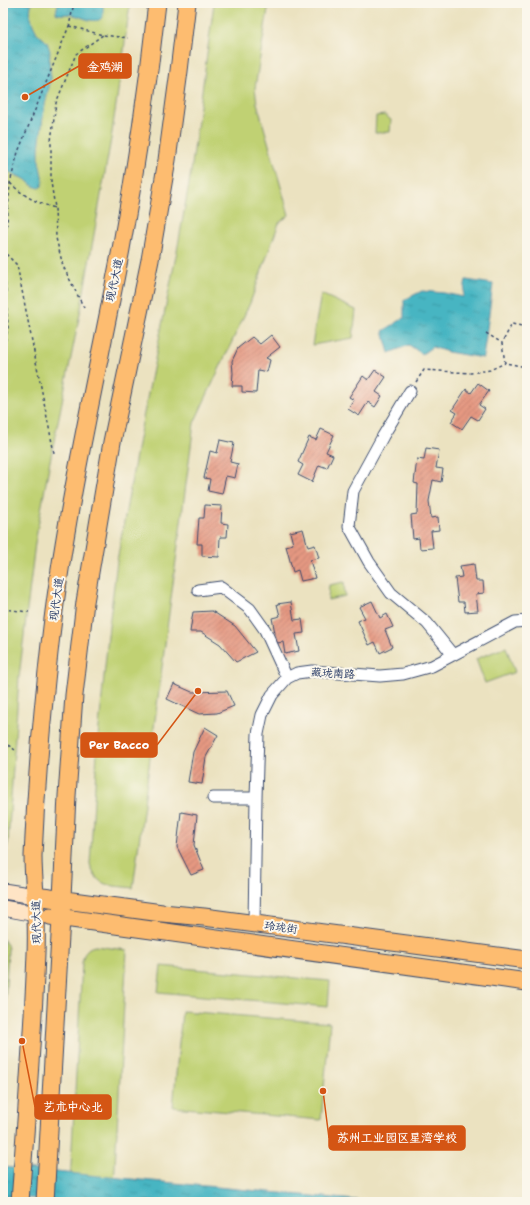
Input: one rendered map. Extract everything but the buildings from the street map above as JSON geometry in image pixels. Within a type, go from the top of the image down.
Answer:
[{"type":"main road","name":"现代大道","points":[[20,1200],[29,1094],[36,952],[36,914],[33,860],[42,726],[50,641],[63,546],[136,163],[150,67],[157,3]]},
{"type":"main road","points":[[45,1202],[67,796],[74,696],[85,602],[112,442],[142,297],[164,176],[180,71],[187,3]]},
{"type":"main road","points":[[3,891],[35,896]]},
{"type":"main road","name":"玲珑街","points":[[35,896],[527,960]]},
{"type":"main road","points":[[3,908],[36,914]]},
{"type":"main road","name":"玲珑街","points":[[36,914],[527,982]]},
{"type":"street","points":[[410,391],[353,491],[349,526],[369,562],[391,593],[427,623],[453,655]]},
{"type":"street","points":[[198,590],[221,588],[250,609],[265,630],[287,678],[272,695],[262,716],[258,734],[254,924]]},
{"type":"street","name":"藏珑南路","points":[[287,678],[297,673],[312,671],[380,676],[403,674],[432,666],[515,622],[527,621]]},
{"type":"street","points":[[213,798],[256,798]]},
{"type":"path","points":[[3,352],[8,328],[6,254],[8,192],[18,152],[69,26],[74,3]]},
{"type":"path","points":[[69,26],[103,35],[128,38]]},
{"type":"path","points":[[84,308],[63,266],[56,238],[55,208],[51,182],[51,141],[56,103],[76,54],[103,35]]},
{"type":"path","points":[[10,184],[35,202],[55,208]]},
{"type":"path","points":[[6,254],[17,265],[54,453]]},
{"type":"path","points":[[506,363],[502,343],[512,324],[527,327]]},
{"type":"path","points":[[486,333],[502,343]]},
{"type":"path","points":[[410,391],[424,370],[471,373],[490,370],[506,363],[527,367]]},
{"type":"path","points":[[3,609],[29,612]]},
{"type":"path","points":[[3,734],[8,745],[15,750]]},
{"type":"path","points":[[3,846],[7,854]]},
{"type":"green space","points":[[31,3],[58,3],[56,13],[58,14],[72,14],[88,20],[98,20],[102,18],[103,3],[130,3],[111,139],[80,313],[35,543],[19,677],[8,843],[3,853],[3,150],[7,153],[14,175],[25,179],[31,185],[41,187],[43,182],[39,161],[39,148],[44,109],[51,78],[49,62],[50,56],[47,42],[37,33],[33,25],[30,15]]},
{"type":"green space","points":[[214,3],[269,3],[255,88],[257,103],[289,215],[279,223],[250,303],[194,423],[133,888],[112,886],[101,882],[97,878],[90,864],[98,737],[109,626],[117,561],[140,433],[177,251],[191,172]]},
{"type":"green space","points":[[385,115],[391,120],[390,132],[375,133],[376,116]]},
{"type":"green space","points":[[321,294],[356,310],[353,338],[312,345]]},
{"type":"green space","points":[[344,582],[345,596],[328,600],[329,585]]},
{"type":"green space","points":[[506,647],[515,672],[485,683],[476,659]]},
{"type":"green space","points":[[3,939],[8,949],[3,1042]]},
{"type":"green space","points":[[95,946],[127,950],[113,1202],[69,1202],[82,963],[84,954],[87,950]]},
{"type":"green space","points":[[161,966],[330,981],[328,1007],[158,992]]},
{"type":"green space","points":[[182,1011],[330,1023],[321,1120],[173,1107]]},
{"type":"water","points":[[3,3],[31,3],[30,15],[33,25],[37,33],[47,42],[50,51],[49,62],[51,78],[44,109],[39,148],[39,161],[43,182],[42,186],[39,188],[33,186],[25,179],[9,172],[7,168],[7,153],[3,150]]},
{"type":"water","points":[[58,3],[103,3],[103,17],[99,20],[92,20],[72,14],[58,14],[56,13]]},
{"type":"water","points":[[466,280],[493,284],[483,358],[448,352],[432,347],[422,354],[409,345],[389,353],[383,331],[404,318],[404,300],[422,291],[444,293],[463,297]]},
{"type":"water","points":[[3,1167],[376,1202],[74,1202],[3,1196]]},
{"type":"place","name":"金鸡湖","points":[[25,97]]},
{"type":"place","name":"Per Bacco","points":[[198,691]]},
{"type":"place","name":"艺术中心北","points":[[22,1041]]},
{"type":"place","name":"苏州工业园区星湾学校","points":[[323,1091]]}]
